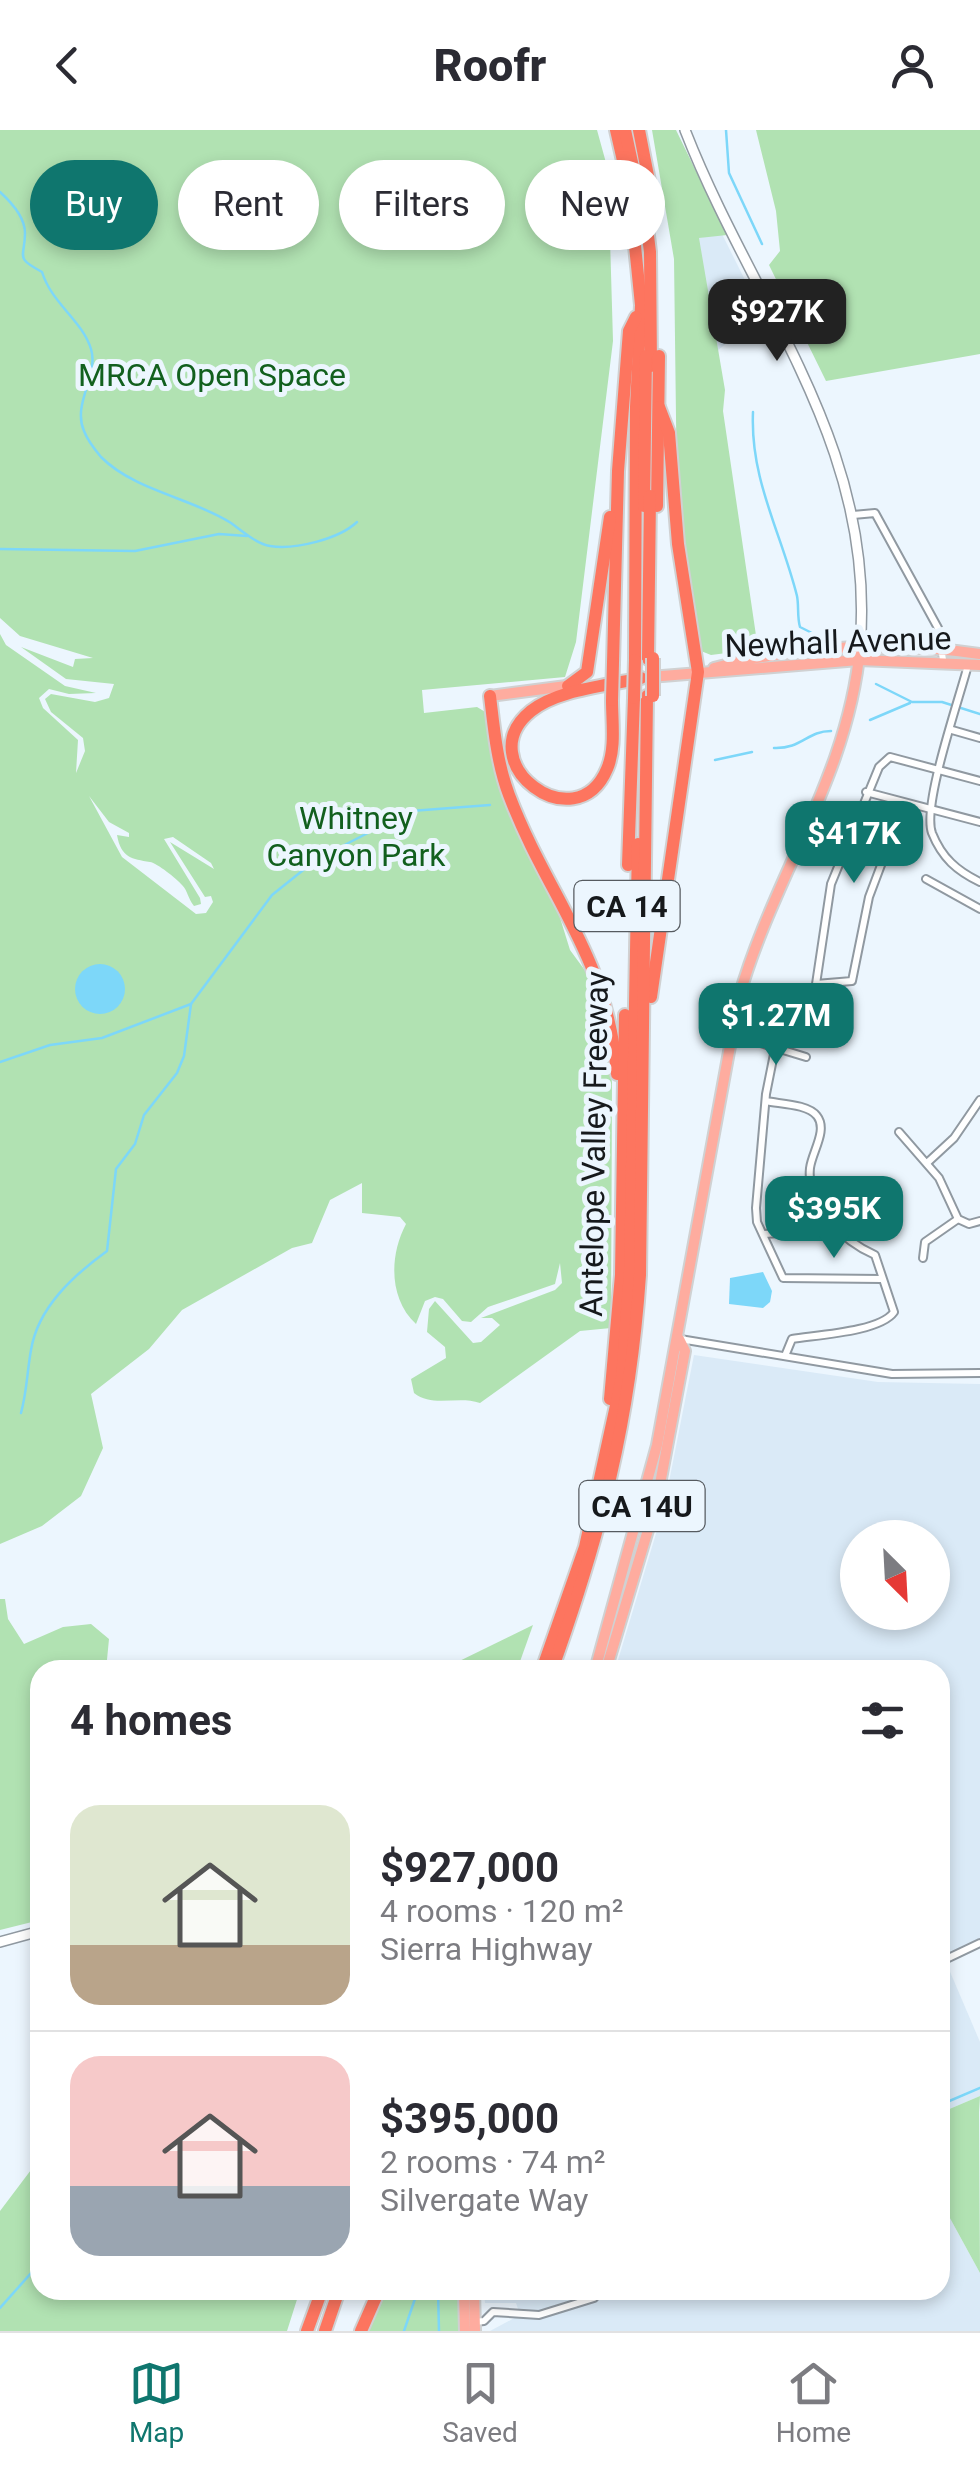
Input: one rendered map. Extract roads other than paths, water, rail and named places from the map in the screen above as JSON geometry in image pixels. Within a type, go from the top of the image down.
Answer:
[{"type":"highway","name":"Antelope Valley Freeway","points":[[564,1660],[608,1527],[632,1322],[649,1008],[636,407],[641,305],[629,187],[616,130]]},
{"type":"highway","points":[[628,130],[647,293],[644,659]]},
{"type":"highway","name":"Antelope Valley Freeway","points":[[639,130],[656,230],[659,407],[644,659]]},
{"type":"highway","points":[[641,305],[629,332],[618,470],[613,663],[612,700],[610,757],[600,781],[579,796],[562,798],[530,786],[518,772],[513,747],[526,716],[559,698],[642,678]]},
{"type":"highway","points":[[649,1008],[698,672],[676,533],[668,433],[659,407]]},
{"type":"highway","points":[[568,686],[587,672],[618,470]]},
{"type":"highway","points":[[490,696],[496,748],[509,795],[580,932],[600,986],[624,1114]]},
{"type":"highway","name":"Antelope Valley Freeway","points":[[541,1660],[625,1383],[632,1322],[624,1114],[644,697]]},
{"type":"highway","points":[[632,1322],[644,697]]},
{"type":"highway","points":[[555,1660],[610,1494],[625,1383]]},
{"type":"highway","points":[[304,2331],[313,2300]]},
{"type":"highway","points":[[321,2331],[332,2300]]},
{"type":"highway","points":[[361,2331],[375,2300]]},
{"type":"main road","points":[[685,130],[814,395],[836,449],[852,515],[862,604],[858,660]]},
{"type":"main road","name":"Newhall Avenue","points":[[698,672],[735,662],[860,647],[940,648],[977,660]]},
{"type":"main road","name":"Newhall Avenue","points":[[490,696],[698,672],[755,672],[858,660],[977,660]]},
{"type":"main road","name":"CA 14U","points":[[598,1660],[648,1485],[679,1339],[739,997],[754,950],[830,779],[848,723],[858,660]]},
{"type":"main road","name":"CA 14U","points":[[609,1660],[643,1552],[671,1432],[685,1351],[679,1339]]},
{"type":"main road","points":[[0,1942],[30,1934]]},
{"type":"main road","points":[[464,2300],[465,2331]]},
{"type":"main road","points":[[474,2300],[475,2326]]},
{"type":"street","points":[[852,515],[876,513],[938,628],[943,660]]},
{"type":"street","points":[[908,659],[940,648]]},
{"type":"street","points":[[977,660],[960,698],[938,770],[930,830],[955,870],[980,882]]},
{"type":"street","points":[[952,730],[980,738]]},
{"type":"street","points":[[904,804],[870,897],[852,981],[816,984],[831,884],[866,792],[890,758],[980,781]]},
{"type":"street","points":[[866,792],[980,822]]},
{"type":"street","points":[[926,880],[980,909]]},
{"type":"street","points":[[757,1042],[806,1057]]},
{"type":"street","points":[[774,1049],[756,1208],[763,1234],[787,1280],[882,1279]]},
{"type":"street","points":[[927,1163],[954,1138],[980,1100]]},
{"type":"street","points":[[766,1101],[810,1109],[818,1117],[822,1129],[810,1174],[830,1223],[856,1248],[874,1254],[893,1316],[833,1334],[797,1337],[789,1341],[785,1356]]},
{"type":"street","points":[[899,1132],[927,1163],[958,1219],[969,1224],[980,1221]]},
{"type":"street","points":[[923,1258],[926,1242],[958,1219]]},
{"type":"street","points":[[763,1234],[812,1231],[830,1223]]},
{"type":"street","points":[[679,1339],[892,1374],[980,1373]]},
{"type":"street","points":[[950,1957],[980,1943]]},
{"type":"street","points":[[475,2326],[492,2312],[539,2315],[586,2300]]},
{"type":"water","points":[[100,964],[118,971],[125,989],[118,1007],[100,1014],[82,1007],[75,989],[82,971]]},
{"type":"water","points":[[763,1272],[772,1291],[770,1302],[763,1308],[729,1304],[730,1278]]},
{"type":"waterway","points":[[726,130],[729,173],[762,244]]},
{"type":"waterway","points":[[0,192],[23,222],[24,260],[42,272],[91,349],[92,369],[81,421],[87,438],[101,457],[130,478],[216,514],[265,545],[316,542],[357,522]]},
{"type":"waterway","points":[[753,412],[761,483],[797,596],[800,627],[824,639]]},
{"type":"waterway","points":[[0,549],[135,551],[219,534],[247,536]]},
{"type":"waterway","points":[[876,684],[912,702],[942,702],[980,714]]},
{"type":"waterway","points":[[870,720],[910,703]]},
{"type":"waterway","points":[[774,748],[831,731]]},
{"type":"waterway","points":[[715,760],[752,752]]},
{"type":"waterway","points":[[0,1062],[50,1045],[102,1038],[191,1004],[272,895],[317,859],[411,811],[490,805]]},
{"type":"waterway","points":[[21,1413],[35,1334],[59,1293],[107,1251],[116,1169],[135,1144],[144,1115],[177,1073],[184,1056],[191,1004]]},
{"type":"waterway","points":[[950,2101],[980,2088]]},
{"type":"waterway","points":[[0,2308],[30,2274]]},
{"type":"waterway","points":[[404,2331],[415,2300]]},
{"type":"waterway","points":[[438,2300],[439,2331]]},
{"type":"park label","name":"MRCA Open Space","points":[[212,375]]},
{"type":"park label","name":"Whitney Canyon Park","points":[[356,836]]}]
